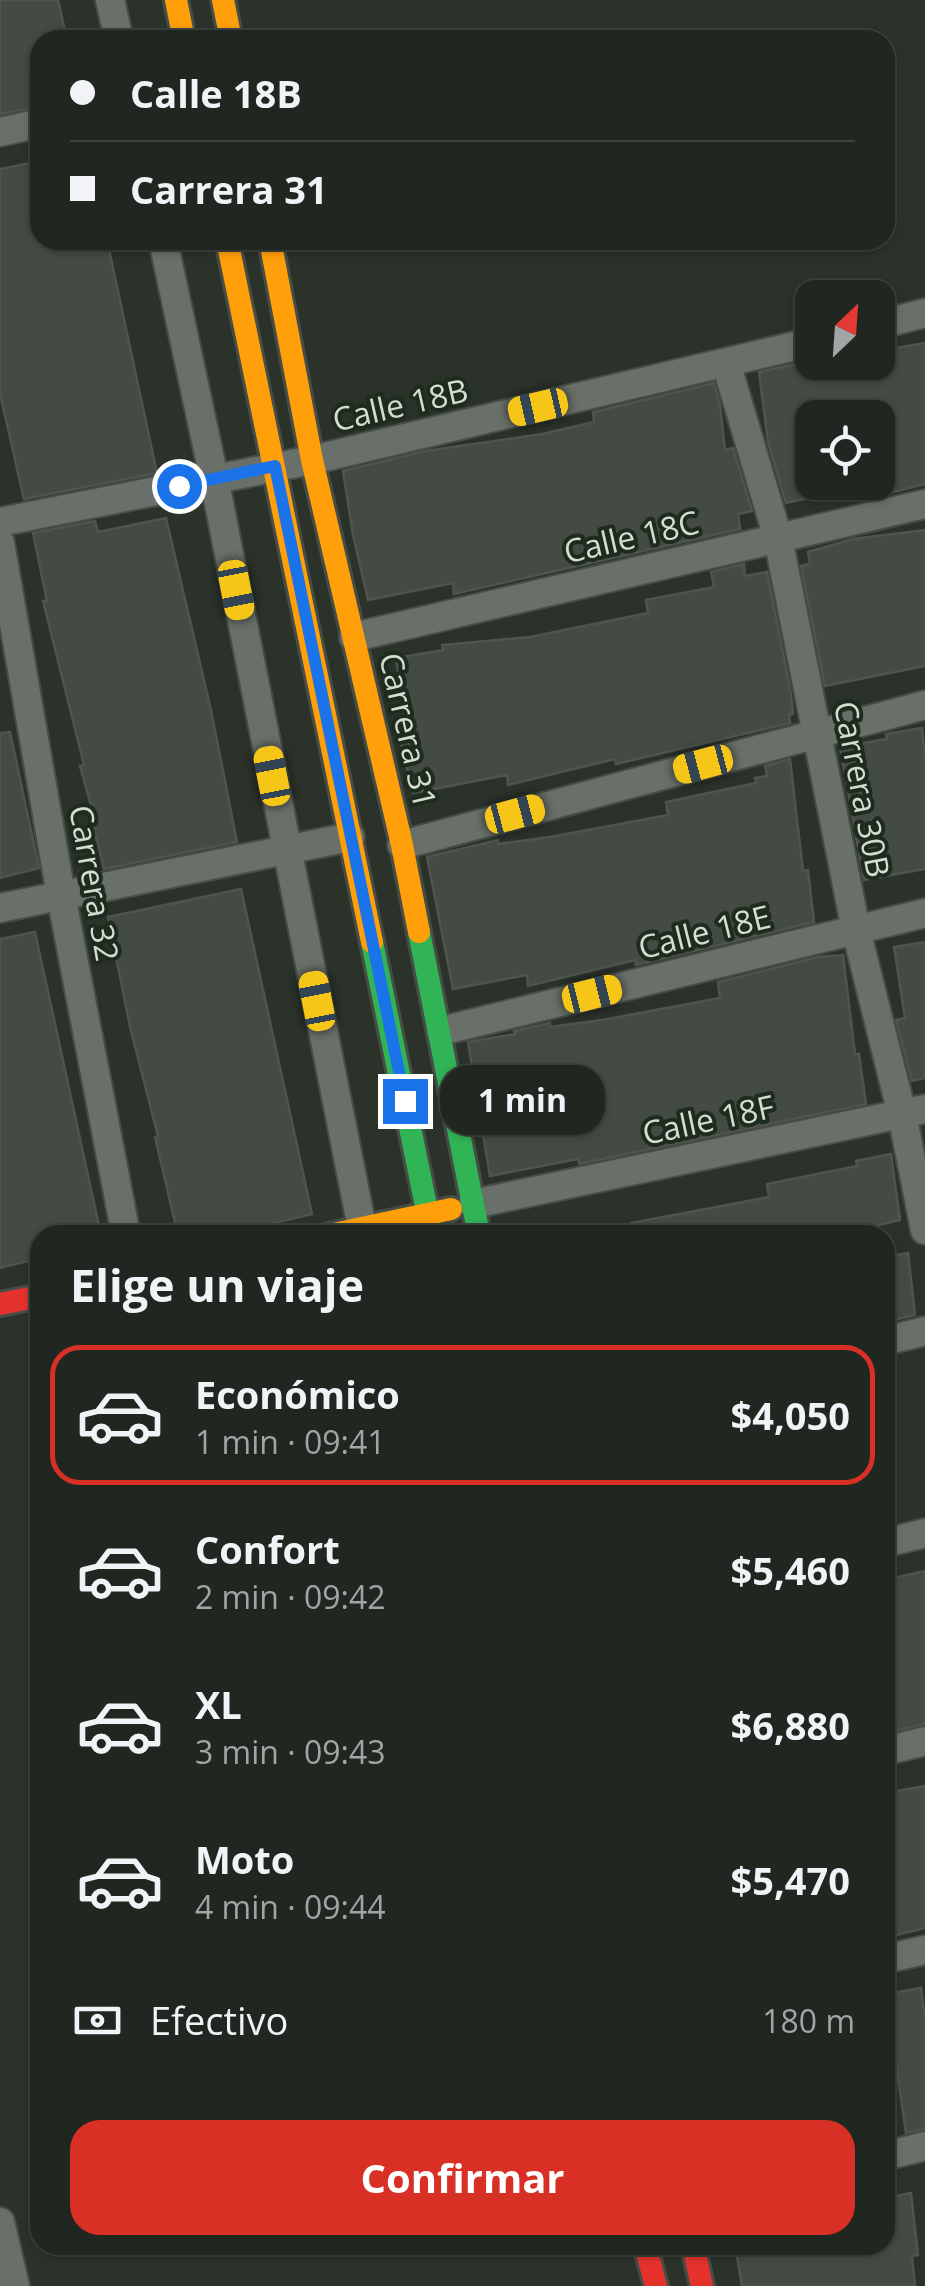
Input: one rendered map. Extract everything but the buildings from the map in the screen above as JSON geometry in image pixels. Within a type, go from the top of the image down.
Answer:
[{"type":"main road","points":[[176,0],[182,30]]},
{"type":"main road","points":[[223,0],[229,30]]},
{"type":"main road","points":[[228,250],[430,1224]]},
{"type":"main road","name":"Carrera 31","points":[[272,250],[312,460],[402,845],[477,1225]]},
{"type":"main road","name":"Calle 18F","points":[[430,1224],[474,1204]]},
{"type":"main road","points":[[0,1304],[30,1298]]},
{"type":"main road","points":[[648,2255],[656,2286]]},
{"type":"main road","points":[[695,2255],[702,2286]]},
{"type":"street","points":[[110,0],[117,30]]},
{"type":"street","points":[[0,132],[30,125]]},
{"type":"street","points":[[165,250],[361,1225]]},
{"type":"street","points":[[895,321],[925,313]]},
{"type":"street","name":"Calle 18B","points":[[0,522],[312,460],[795,346]]},
{"type":"street","name":"Carrera 30B","points":[[726,363],[778,538],[856,930],[914,1112],[925,1230]]},
{"type":"street","name":"Calle 18C","points":[[354,637],[925,504]]},
{"type":"street","name":"Carrera 32","points":[[0,543],[124,1225]]},
{"type":"street","points":[[402,845],[925,706]]},
{"type":"street","points":[[0,908],[350,837]]},
{"type":"street","name":"Calle 18E","points":[[440,1031],[925,913]]},
{"type":"street","name":"Calle 18F","points":[[474,1204],[914,1112]]},
{"type":"street","points":[[895,1338],[925,1331]]},
{"type":"street","points":[[895,1540],[925,1533]]},
{"type":"street","points":[[895,1749],[925,1742]]},
{"type":"street","points":[[895,1957],[925,1950]]},
{"type":"street","points":[[895,2154],[925,2146]]},
{"type":"street","points":[[0,2222],[14,2286]]},
{"type":"traffic: fast","points":[[419,932],[477,1225]]},
{"type":"traffic: fast","points":[[372,942],[430,1225]]},
{"type":"traffic: slow","points":[[176,0],[182,30]]},
{"type":"traffic: slow","points":[[223,0],[229,30]]},
{"type":"traffic: slow","points":[[229,250],[372,942]]},
{"type":"traffic: slow","points":[[272,250],[312,460],[419,932]]},
{"type":"traffic: slow","points":[[376,1225],[451,1209]]},
{"type":"traffic: jam","points":[[0,1304],[30,1298]]},
{"type":"traffic: jam","points":[[648,2255],[656,2286]]},
{"type":"traffic: jam","points":[[695,2255],[702,2286]]},
{"type":"route","points":[[179,486],[275,466],[405,1101]]}]
